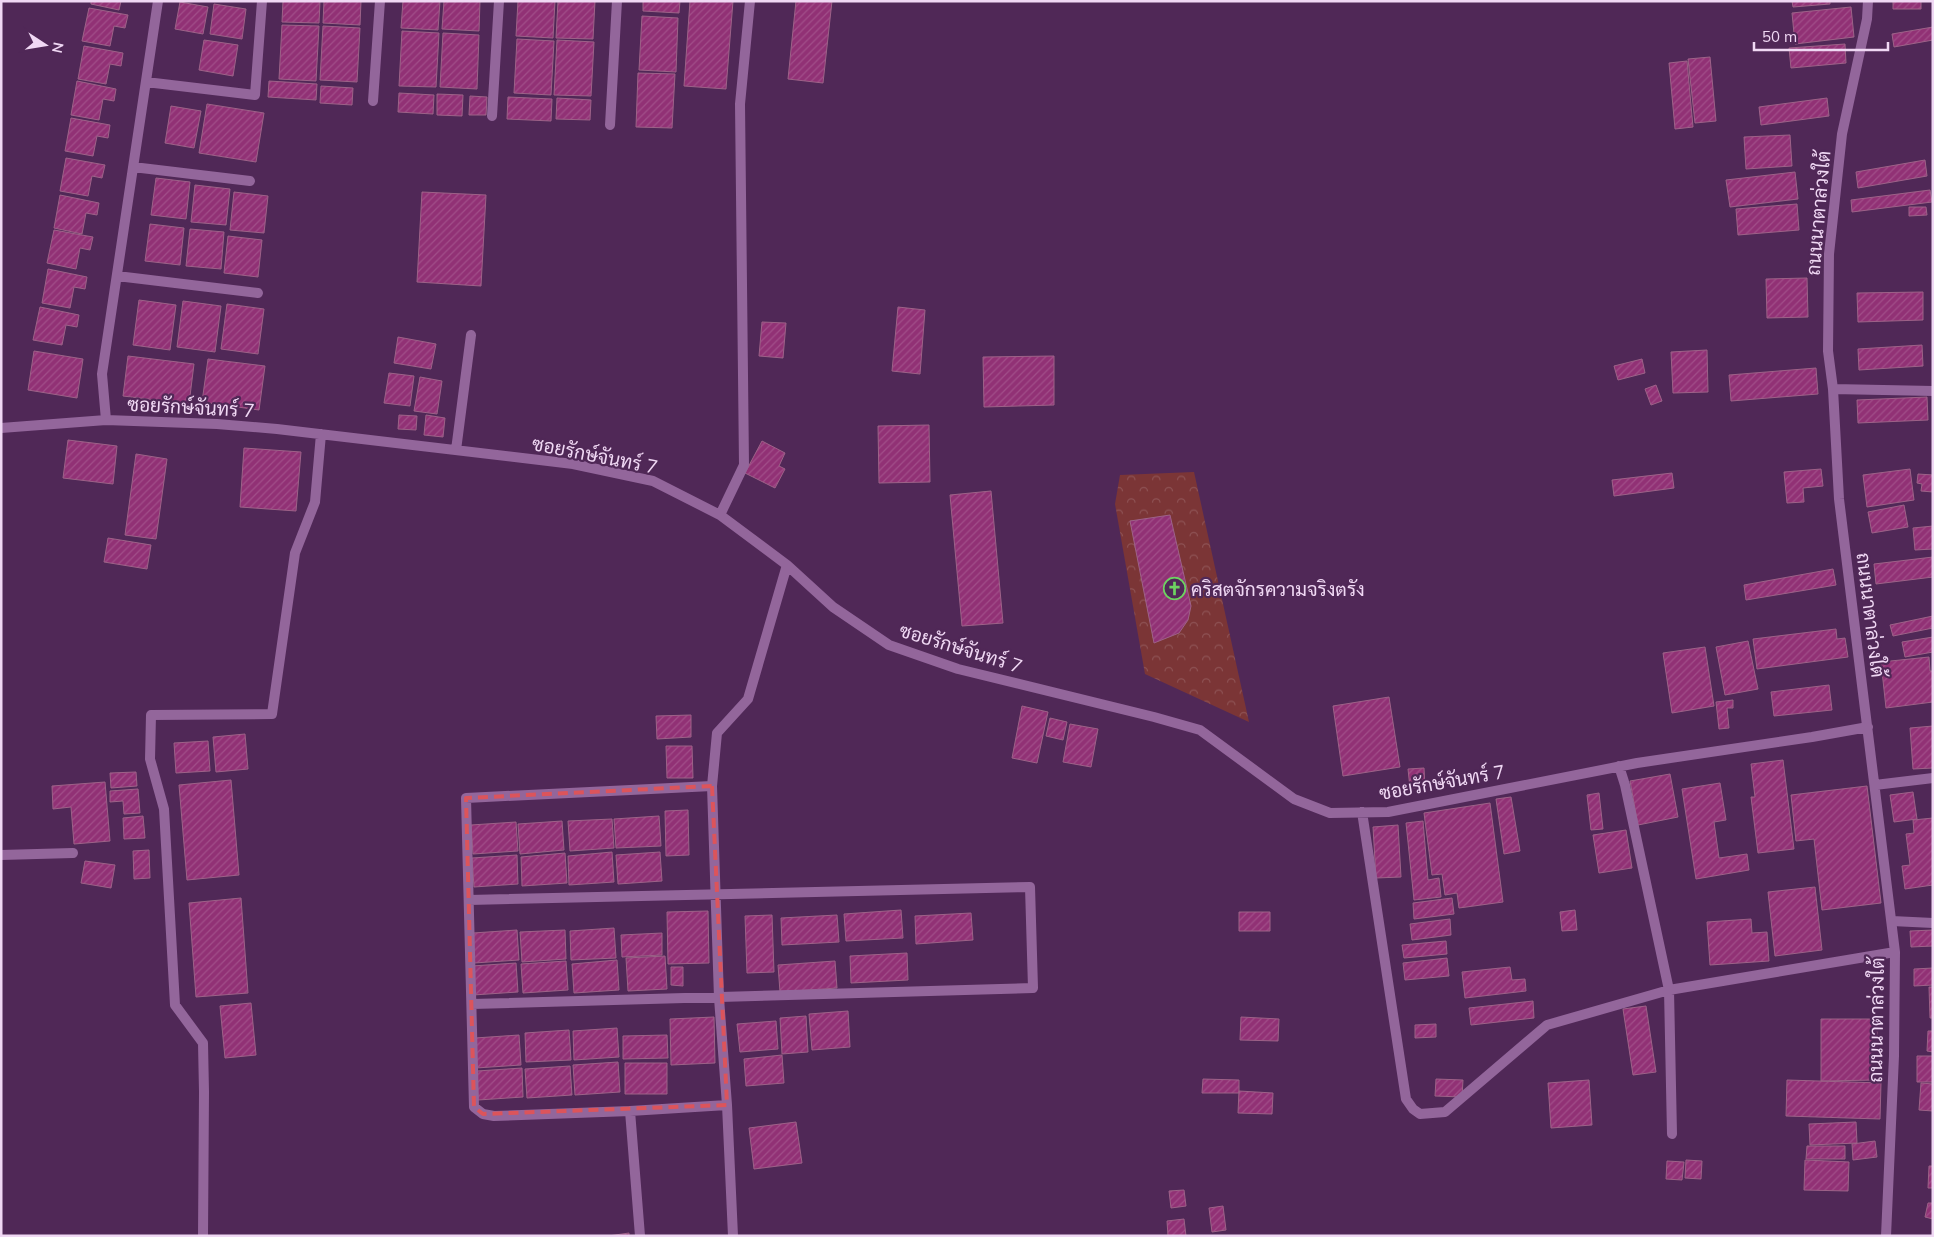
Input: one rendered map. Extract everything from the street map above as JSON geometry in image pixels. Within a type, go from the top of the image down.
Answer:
[{"type":"street","points":[[106,420],[102,374],[158,1]]},
{"type":"street","points":[[146,82],[255,95],[262,1]]},
{"type":"street","points":[[373,100],[380,1]]},
{"type":"street","points":[[492,116],[499,1]]},
{"type":"street","points":[[610,125],[617,1]]},
{"type":"street","points":[[720,515],[744,465],[740,104],[750,1]]},
{"type":"street","name":"ถนนนาตาล่วงใต้","points":[[1868,1],[1867,19],[1842,134],[1830,254],[1828,351],[1833,389],[1838,499],[1895,952],[1894,1056],[1886,1236]]},
{"type":"street","points":[[133,166],[250,181]]},
{"type":"street","points":[[117,276],[258,293]]},
{"type":"street","points":[[456,450],[471,335]]},
{"type":"street","points":[[1833,389],[1933,391]]},
{"type":"street","name":"ซอยรักษ์จันทร์ 7","points":[[1,428],[106,420],[217,424],[321,434],[573,464],[653,481],[720,515],[787,564],[833,607],[889,645],[958,669],[1200,730],[1294,799],[1330,813],[1388,812],[1619,766],[1868,727]]},
{"type":"street","points":[[203,1236],[204,1092],[202,1042],[175,1005],[164,809],[150,759],[152,716],[272,714],[295,553],[315,502],[321,434]]},
{"type":"street","points":[[733,1236],[727,1105],[719,998],[712,786],[717,733],[748,699],[787,564]]},
{"type":"street","points":[[1619,766],[1625,785],[1669,990],[1672,1134]]},
{"type":"street","points":[[1875,785],[1933,778]]},
{"type":"street","points":[[712,786],[466,798],[474,1107],[483,1114],[494,1116],[727,1105]]},
{"type":"street","points":[[1362,812],[1406,1099],[1413,1109],[1420,1114],[1445,1112],[1547,1025],[1669,990],[1895,952]]},
{"type":"street","points":[[1,855],[73,853]]},
{"type":"street","points":[[469,900],[1030,887],[1033,988],[472,1004]]},
{"type":"street","points":[[1892,921],[1933,923]]},
{"type":"street","points":[[630,1111],[640,1236]]},
{"type":"highlighted area","points":[[712,786],[727,1105],[483,1114],[474,1107],[466,798]]},
{"type":"green space","name":"คริสตจักรความจริงตรัง","points":[[1194,472],[1249,722],[1145,674],[1115,504],[1120,475]]},
{"type":"building","points":[[91,1],[121,1],[119,10],[91,4]]},
{"type":"building","points":[[283,1],[320,1],[319,23],[282,22]]},
{"type":"building","points":[[324,1],[361,1],[360,25],[323,23]]},
{"type":"building","points":[[403,1],[440,1],[438,30],[401,28]]},
{"type":"building","points":[[444,1],[480,1],[479,31],[442,29]]},
{"type":"building","points":[[518,1],[555,1],[553,38],[516,36]]},
{"type":"building","points":[[558,1],[595,1],[593,39],[556,38]]},
{"type":"building","points":[[643,1],[680,1],[679,13],[643,11]]},
{"type":"building","points":[[690,1],[733,1],[726,89],[684,86]]},
{"type":"building","points":[[796,1],[832,1],[823,83],[788,79]]},
{"type":"building","points":[[1792,1],[1830,1],[1830,4],[1793,7]]},
{"type":"building","points":[[1893,1],[1921,1],[1921,9],[1893,9]]},
{"type":"building","points":[[180,2],[208,7],[203,34],[175,29]]},
{"type":"building","points":[[214,4],[246,9],[242,39],[210,34]]},
{"type":"building","points":[[1851,7],[1854,37],[1795,44],[1792,13]]},
{"type":"building","points":[[89,8],[128,15],[125,28],[114,26],[110,46],[82,41]]},
{"type":"building","points":[[642,16],[678,18],[676,72],[639,70]]},
{"type":"building","points":[[282,25],[319,26],[316,81],[279,79]]},
{"type":"building","points":[[323,26],[360,28],[357,82],[320,80]]},
{"type":"building","points":[[1933,27],[1933,40],[1894,47],[1892,34]]},
{"type":"building","points":[[402,31],[439,33],[436,87],[399,86]]},
{"type":"building","points":[[443,33],[479,35],[477,89],[440,87]]},
{"type":"building","points":[[517,39],[554,41],[551,95],[514,93]]},
{"type":"building","points":[[204,40],[238,45],[233,76],[199,70]]},
{"type":"building","points":[[557,40],[594,42],[591,96],[554,95]]},
{"type":"building","points":[[1845,44],[1846,63],[1791,68],[1789,48]]},
{"type":"building","points":[[84,46],[123,53],[121,66],[110,64],[106,84],[78,79]]},
{"type":"building","points":[[1710,57],[1716,121],[1695,123],[1688,59]]},
{"type":"building","points":[[1687,61],[1693,127],[1675,129],[1669,63]]},
{"type":"building","points":[[638,73],[675,74],[672,128],[636,127]]},
{"type":"building","points":[[77,81],[116,89],[114,101],[103,99],[99,120],[71,115]]},
{"type":"building","points":[[269,81],[317,84],[316,100],[268,97]]},
{"type":"building","points":[[321,86],[353,88],[352,105],[320,103]]},
{"type":"building","points":[[399,93],[434,95],[433,114],[398,112]]},
{"type":"building","points":[[437,94],[463,95],[462,116],[437,115]]},
{"type":"building","points":[[470,96],[487,97],[486,115],[469,115]]},
{"type":"building","points":[[508,97],[552,99],[551,121],[507,119]]},
{"type":"building","points":[[557,98],[591,100],[590,120],[556,119]]},
{"type":"building","points":[[1827,98],[1829,116],[1761,125],[1759,107]]},
{"type":"building","points":[[207,104],[264,113],[256,162],[199,153]]},
{"type":"building","points":[[171,106],[201,111],[194,148],[165,143]]},
{"type":"building","points":[[71,118],[110,125],[108,138],[97,136],[93,156],[65,151]]},
{"type":"building","points":[[1790,135],[1792,166],[1746,169],[1744,137]]},
{"type":"building","points":[[66,158],[105,165],[102,178],[92,176],[88,196],[60,191]]},
{"type":"building","points":[[1925,160],[1927,176],[1858,188],[1856,172]]},
{"type":"building","points":[[1795,172],[1798,199],[1730,207],[1726,180]]},
{"type":"building","points":[[156,178],[190,182],[186,219],[151,215]]},
{"type":"building","points":[[195,185],[230,189],[226,225],[191,222]]},
{"type":"building","points":[[1930,190],[1932,202],[1852,212],[1851,200]]},
{"type":"building","points":[[234,192],[268,196],[264,233],[230,230]]},
{"type":"building","points":[[422,192],[486,195],[481,286],[417,282]]},
{"type":"building","points":[[60,195],[99,203],[97,215],[86,213],[82,234],[54,228]]},
{"type":"building","points":[[1797,204],[1799,230],[1738,235],[1736,209]]},
{"type":"building","points":[[1909,207],[1926,207],[1927,215],[1909,216]]},
{"type":"building","points":[[150,224],[184,228],[180,265],[145,261]]},
{"type":"building","points":[[190,229],[224,232],[221,269],[186,266]]},
{"type":"building","points":[[54,230],[93,237],[90,250],[80,248],[76,269],[47,263]]},
{"type":"building","points":[[228,236],[262,240],[258,277],[224,273]]},
{"type":"building","points":[[48,269],[87,277],[85,289],[74,287],[70,308],[42,303]]},
{"type":"building","points":[[1807,278],[1808,317],[1767,318],[1766,279]]},
{"type":"building","points":[[1923,292],[1923,320],[1858,322],[1857,293]]},
{"type":"building","points":[[139,300],[176,305],[170,350],[133,345]]},
{"type":"building","points":[[183,301],[221,306],[215,352],[177,347]]},
{"type":"building","points":[[227,304],[264,309],[258,354],[221,349]]},
{"type":"building","points":[[40,307],[79,315],[77,327],[66,325],[62,345],[33,340]]},
{"type":"building","points":[[898,307],[925,310],[920,374],[892,371]]},
{"type":"building","points":[[762,322],[786,323],[783,358],[759,356]]},
{"type":"building","points":[[398,337],[436,344],[431,369],[394,363]]},
{"type":"building","points":[[1922,345],[1923,366],[1859,370],[1858,349]]},
{"type":"building","points":[[1707,350],[1708,392],[1673,393],[1671,352]]},
{"type":"building","points":[[34,351],[83,359],[77,398],[28,390]]},
{"type":"building","points":[[128,356],[194,364],[189,404],[123,396]]},
{"type":"building","points":[[1054,356],[1054,405],[984,407],[983,357]]},
{"type":"building","points":[[208,359],[265,366],[259,410],[202,402]]},
{"type":"building","points":[[1642,359],[1645,373],[1618,380],[1614,366]]},
{"type":"building","points":[[1816,368],[1818,394],[1731,401],[1729,375]]},
{"type":"building","points":[[389,373],[414,376],[410,406],[384,403]]},
{"type":"building","points":[[420,377],[442,381],[437,414],[414,411]]},
{"type":"building","points":[[1656,385],[1662,401],[1651,405],[1645,389]]},
{"type":"building","points":[[1927,397],[1928,420],[1858,423],[1857,400]]},
{"type":"building","points":[[399,415],[417,416],[416,430],[398,429]]},
{"type":"building","points":[[426,415],[445,418],[443,437],[424,435]]},
{"type":"building","points":[[929,425],[930,482],[879,483],[878,426]]},
{"type":"building","points":[[68,440],[117,446],[113,484],[63,478]]},
{"type":"building","points":[[762,441],[785,453],[779,466],[785,469],[775,488],[745,473]]},
{"type":"building","points":[[244,448],[301,452],[296,511],[240,507]]},
{"type":"building","points":[[136,454],[167,459],[156,539],[125,535]]},
{"type":"building","points":[[1821,469],[1823,486],[1803,488],[1804,502],[1787,503],[1784,472]]},
{"type":"building","points":[[1910,469],[1914,500],[1867,507],[1863,475]]},
{"type":"building","points":[[1672,473],[1674,488],[1614,496],[1612,480]]},
{"type":"building","points":[[1918,474],[1933,475],[1933,492],[1921,491],[1922,484],[1917,483]]},
{"type":"building","points":[[991,491],[1003,623],[962,626],[950,495]]},
{"type":"building","points":[[1904,505],[1908,527],[1872,533],[1868,512]]},
{"type":"building","points":[[1170,515],[1191,606],[1188,620],[1179,633],[1154,643],[1130,521]]},
{"type":"building","points":[[1933,526],[1933,549],[1915,550],[1913,528]]},
{"type":"building","points":[[108,538],[151,545],[147,569],[104,562]]},
{"type":"building","points":[[1933,557],[1933,577],[1876,584],[1874,564]]},
{"type":"building","points":[[1833,569],[1836,585],[1746,600],[1744,585]]},
{"type":"building","points":[[1933,616],[1933,628],[1893,636],[1890,625]]},
{"type":"building","points":[[1836,629],[1837,639],[1845,638],[1848,657],[1757,669],[1753,639]]},
{"type":"building","points":[[1933,637],[1933,652],[1905,657],[1902,642]]},
{"type":"building","points":[[1748,641],[1758,689],[1725,695],[1716,647]]},
{"type":"building","points":[[1705,647],[1714,706],[1672,713],[1663,653]]},
{"type":"building","points":[[1929,657],[1930,671],[1933,671],[1933,702],[1886,708],[1881,662]]},
{"type":"building","points":[[1829,685],[1832,710],[1774,716],[1771,692]]},
{"type":"building","points":[[1389,697],[1400,767],[1343,776],[1333,706]]},
{"type":"building","points":[[1733,700],[1733,708],[1727,708],[1729,728],[1719,729],[1716,702]]},
{"type":"building","points":[[1022,706],[1048,712],[1037,763],[1012,758]]},
{"type":"building","points":[[691,715],[691,737],[657,739],[656,716]]},
{"type":"building","points":[[1050,718],[1067,722],[1063,740],[1046,736]]},
{"type":"building","points":[[1070,724],[1098,729],[1091,767],[1063,762]]},
{"type":"building","points":[[1933,726],[1933,768],[1913,769],[1910,728]]},
{"type":"building","points":[[245,734],[248,769],[216,772],[213,737]]},
{"type":"building","points":[[208,741],[210,771],[176,773],[174,743]]},
{"type":"building","points":[[666,746],[692,746],[693,778],[667,778]]},
{"type":"building","points":[[1783,760],[1794,849],[1758,853],[1751,797],[1755,797],[1751,764]]},
{"type":"building","points":[[1424,768],[1425,788],[1410,788],[1408,769]]},
{"type":"building","points":[[136,772],[137,786],[111,788],[110,773]]},
{"type":"building","points":[[1670,774],[1678,817],[1638,825],[1630,781]]},
{"type":"building","points":[[231,780],[239,875],[187,880],[179,785]]},
{"type":"building","points":[[105,782],[110,841],[74,844],[71,807],[53,809],[52,786]]},
{"type":"building","points":[[1720,783],[1726,820],[1714,822],[1719,858],[1747,854],[1749,870],[1696,879],[1682,789]]},
{"type":"building","points":[[1867,786],[1881,903],[1822,910],[1814,839],[1796,841],[1791,795]]},
{"type":"building","points":[[138,789],[140,813],[124,814],[123,801],[110,802],[110,791]]},
{"type":"building","points":[[1913,792],[1917,819],[1894,822],[1890,795]]},
{"type":"building","points":[[1599,793],[1603,829],[1591,830],[1587,795]]},
{"type":"building","points":[[1511,797],[1520,851],[1504,854],[1496,799]]},
{"type":"building","points":[[1490,803],[1503,902],[1459,908],[1457,893],[1445,895],[1442,874],[1432,875],[1424,813]]},
{"type":"building","points":[[688,810],[689,855],[666,856],[665,811]]},
{"type":"building","points":[[143,816],[145,838],[124,839],[123,818]]},
{"type":"building","points":[[659,816],[661,846],[616,848],[614,819]]},
{"type":"building","points":[[1933,818],[1933,885],[1905,889],[1902,866],[1910,865],[1906,834],[1914,833],[1913,820]]},
{"type":"building","points":[[612,819],[614,848],[570,851],[568,821]]},
{"type":"building","points":[[562,821],[564,850],[520,854],[518,824]]},
{"type":"building","points":[[1423,821],[1428,880],[1439,878],[1441,897],[1414,900],[1406,823]]},
{"type":"building","points":[[516,822],[518,851],[473,854],[471,825]]},
{"type":"building","points":[[1398,825],[1401,877],[1376,878],[1373,827]]},
{"type":"building","points":[[1626,830],[1632,868],[1599,873],[1593,835]]},
{"type":"building","points":[[149,850],[150,878],[134,879],[133,851]]},
{"type":"building","points":[[612,852],[614,882],[569,885],[568,856]]},
{"type":"building","points":[[660,852],[662,881],[618,884],[616,855]]},
{"type":"building","points":[[565,853],[567,883],[522,886],[521,857]]},
{"type":"building","points":[[517,855],[518,884],[474,887],[472,858]]},
{"type":"building","points":[[85,861],[115,865],[111,888],[81,883]]},
{"type":"building","points":[[1815,887],[1822,950],[1775,956],[1768,892]]},
{"type":"building","points":[[241,898],[248,993],[196,997],[189,903]]},
{"type":"building","points":[[1452,898],[1454,914],[1414,919],[1413,903]]},
{"type":"building","points":[[901,910],[903,938],[846,941],[844,914]]},
{"type":"building","points":[[1575,910],[1577,930],[1562,931],[1560,912]]},
{"type":"building","points":[[708,911],[709,963],[668,964],[667,912]]},
{"type":"building","points":[[1239,912],[1270,912],[1270,931],[1239,931]]},
{"type":"building","points":[[971,913],[973,940],[916,944],[915,916]]},
{"type":"building","points":[[772,915],[774,972],[747,973],[745,916]]},
{"type":"building","points":[[837,915],[839,942],[782,945],[781,918]]},
{"type":"building","points":[[1450,919],[1451,935],[1412,940],[1410,924]]},
{"type":"building","points":[[1751,919],[1752,933],[1767,932],[1769,961],[1710,965],[1707,922]]},
{"type":"building","points":[[614,928],[616,958],[571,960],[570,931]]},
{"type":"building","points":[[517,930],[519,960],[474,963],[473,933]]},
{"type":"building","points":[[565,930],[566,959],[522,962],[520,932]]},
{"type":"building","points":[[1933,930],[1933,946],[1911,947],[1910,931]]},
{"type":"building","points":[[662,933],[662,955],[622,957],[621,935]]},
{"type":"building","points":[[1446,941],[1447,954],[1404,958],[1402,945]]},
{"type":"building","points":[[907,953],[908,980],[851,983],[850,956]]},
{"type":"building","points":[[665,956],[667,989],[628,991],[626,958]]},
{"type":"building","points":[[1447,958],[1449,976],[1405,980],[1403,963]]},
{"type":"building","points":[[617,960],[619,990],[574,993],[572,964]]},
{"type":"building","points":[[566,961],[568,990],[523,993],[521,964]]},
{"type":"building","points":[[835,961],[837,988],[780,992],[778,965]]},
{"type":"building","points":[[516,963],[518,992],[473,995],[472,966]]},
{"type":"building","points":[[671,967],[683,967],[683,986],[671,985]]},
{"type":"building","points":[[1510,967],[1512,980],[1525,979],[1526,991],[1465,998],[1462,972]]},
{"type":"building","points":[[1933,968],[1933,985],[1914,986],[1914,969]]},
{"type":"building","points":[[1929,987],[1933,987],[1933,1018],[1930,1018]]},
{"type":"building","points":[[1533,1001],[1534,1018],[1471,1025],[1469,1008]]},
{"type":"building","points":[[251,1003],[256,1055],[225,1058],[220,1006]]},
{"type":"building","points":[[1646,1006],[1656,1072],[1633,1075],[1623,1009]]},
{"type":"building","points":[[848,1011],[850,1047],[812,1050],[809,1014]]},
{"type":"building","points":[[806,1016],[808,1052],[782,1054],[780,1018]]},
{"type":"building","points":[[714,1017],[715,1063],[671,1065],[670,1019]]},
{"type":"building","points":[[1241,1017],[1279,1019],[1278,1041],[1240,1040]]},
{"type":"building","points":[[1821,1019],[1877,1019],[1877,1080],[1821,1081]]},
{"type":"building","points":[[776,1021],[778,1049],[740,1052],[737,1024]]},
{"type":"building","points":[[1436,1024],[1436,1037],[1415,1038],[1415,1025]]},
{"type":"building","points":[[617,1028],[619,1057],[574,1060],[573,1031]]},
{"type":"building","points":[[569,1030],[571,1060],[526,1062],[525,1033]]},
{"type":"building","points":[[1928,1031],[1933,1031],[1933,1052],[1927,1051]]},
{"type":"building","points":[[519,1035],[521,1065],[476,1068],[475,1038]]},
{"type":"building","points":[[667,1035],[668,1058],[623,1059],[623,1036]]},
{"type":"building","points":[[782,1055],[784,1083],[746,1086],[744,1059]]},
{"type":"building","points":[[1917,1056],[1933,1056],[1933,1082],[1917,1082]]},
{"type":"building","points":[[618,1062],[620,1092],[575,1095],[573,1065]]},
{"type":"building","points":[[625,1063],[667,1063],[667,1094],[625,1094]]},
{"type":"building","points":[[570,1066],[572,1095],[527,1098],[525,1069]]},
{"type":"building","points":[[522,1068],[523,1097],[478,1100],[477,1071]]},
{"type":"building","points":[[1203,1079],[1239,1080],[1239,1093],[1202,1093]]},
{"type":"building","points":[[1436,1079],[1463,1080],[1462,1097],[1435,1096]]},
{"type":"building","points":[[1589,1080],[1592,1125],[1551,1128],[1548,1083]]},
{"type":"building","points":[[1787,1080],[1881,1083],[1880,1119],[1786,1116]]},
{"type":"building","points":[[1921,1083],[1933,1084],[1933,1111],[1919,1110]]},
{"type":"building","points":[[1239,1091],[1273,1093],[1272,1114],[1238,1113]]},
{"type":"building","points":[[796,1122],[802,1163],[754,1169],[749,1128]]},
{"type":"building","points":[[1856,1122],[1857,1143],[1810,1145],[1809,1124]]},
{"type":"building","points":[[1875,1141],[1877,1157],[1853,1160],[1852,1144]]},
{"type":"building","points":[[1807,1146],[1845,1146],[1845,1159],[1806,1159]]},
{"type":"building","points":[[1686,1160],[1702,1161],[1701,1179],[1685,1178]]},
{"type":"building","points":[[1805,1160],[1849,1162],[1848,1191],[1804,1190]]},
{"type":"building","points":[[1667,1161],[1684,1162],[1682,1180],[1666,1179]]},
{"type":"building","points":[[1929,1166],[1933,1166],[1933,1188],[1928,1188]]},
{"type":"building","points":[[1184,1190],[1186,1206],[1171,1208],[1169,1191]]},
{"type":"building","points":[[1928,1203],[1933,1203],[1933,1219],[1925,1217]]},
{"type":"building","points":[[1223,1206],[1226,1230],[1212,1232],[1209,1208]]},
{"type":"building","points":[[1184,1219],[1186,1236],[1168,1236],[1167,1221]]},
{"type":"building","points":[[629,1233],[629,1236],[608,1236]]},
{"type":"place","name":"คริสตจักรความจริงตรัง","points":[[1175,589]]}]
